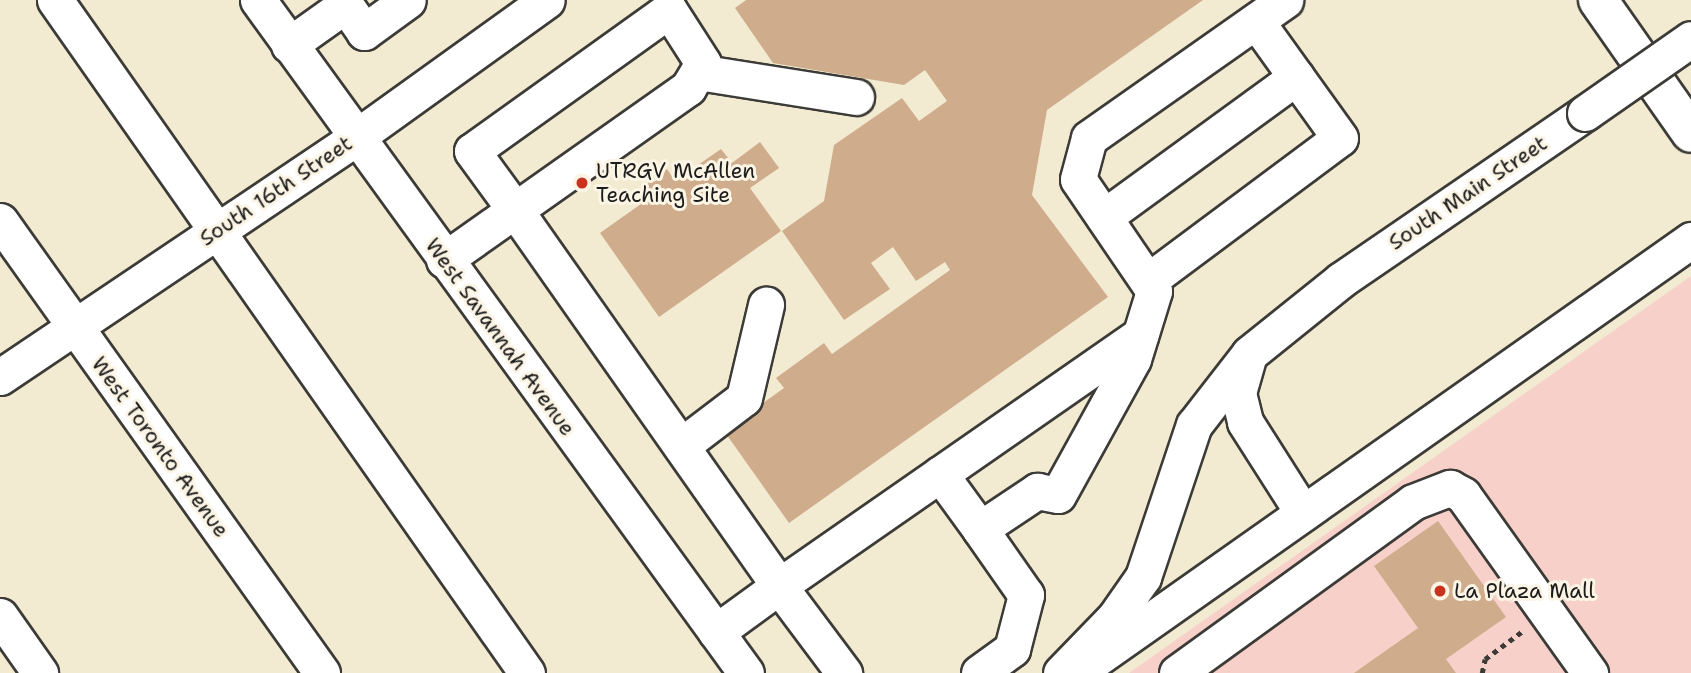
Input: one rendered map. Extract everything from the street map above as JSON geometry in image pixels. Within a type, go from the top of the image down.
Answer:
[{"type":"main road","points":[[1598,0],[1691,133]]},
{"type":"street","points":[[55,0],[527,673]]},
{"type":"street","name":"West Savannah Avenue","points":[[258,0],[355,138],[746,673]]},
{"type":"street","points":[[289,44],[344,2],[365,32],[408,0]]},
{"type":"street","name":"South 16th Street","points":[[0,377],[355,138],[547,0]]},
{"type":"street","points":[[981,529],[1037,491],[1058,495],[1133,359],[1153,290],[1078,179],[1089,138],[1284,0]]},
{"type":"street","points":[[444,260],[515,211],[688,88],[704,63],[672,4],[472,151],[515,211],[681,446],[779,586],[844,673]]},
{"type":"street","points":[[1148,281],[1340,138],[1255,21]]},
{"type":"street","name":"South Main Street","points":[[1061,673],[1115,617],[1143,577],[1194,425],[1249,354],[1340,279],[1691,39]]},
{"type":"street","points":[[698,72],[856,97]]},
{"type":"street","points":[[1104,217],[1296,77]]},
{"type":"street","name":"West Toronto Avenue","points":[[0,221],[322,673]]},
{"type":"street","points":[[1076,673],[1691,240]]},
{"type":"street","points":[[681,446],[744,398],[766,305]]},
{"type":"street","points":[[716,632],[1140,335]]},
{"type":"street","points":[[1249,354],[1238,393],[1245,422],[1303,513]]},
{"type":"street","points":[[940,474],[1026,595],[1012,649],[979,673]]},
{"type":"street","points":[[1177,673],[1413,502],[1450,488],[1463,495],[1590,673]]},
{"type":"street","points":[[0,616],[40,673]]},
{"type":"path","points":[[1482,673],[1485,659],[1547,613]]},
{"type":"shaded area","points":[[1691,276],[1691,673],[1129,673]]},
{"type":"building","points":[[746,0],[1203,0],[1047,110],[1032,195],[1108,297],[789,523],[724,431],[784,388],[776,378],[824,343],[832,354],[950,270],[945,262],[916,281],[893,247],[871,263],[890,289],[844,320],[782,231],[824,201],[834,145],[902,98],[919,121],[947,101],[925,70],[904,85],[773,63],[735,8]]},
{"type":"building","points":[[760,142],[779,168],[750,188],[781,231],[659,317],[600,233],[648,199],[641,188],[667,169],[675,181],[721,149],[732,163]]},
{"type":"building","name":"La Plaza Mall","points":[[1438,521],[1506,617],[1446,659],[1456,673],[1354,673],[1418,628],[1374,566]]},
{"type":"place","name":"UTRGV McAllen Teaching Site","points":[[582,183]]},
{"type":"place","name":"La Plaza Mall","points":[[1440,591]]}]
